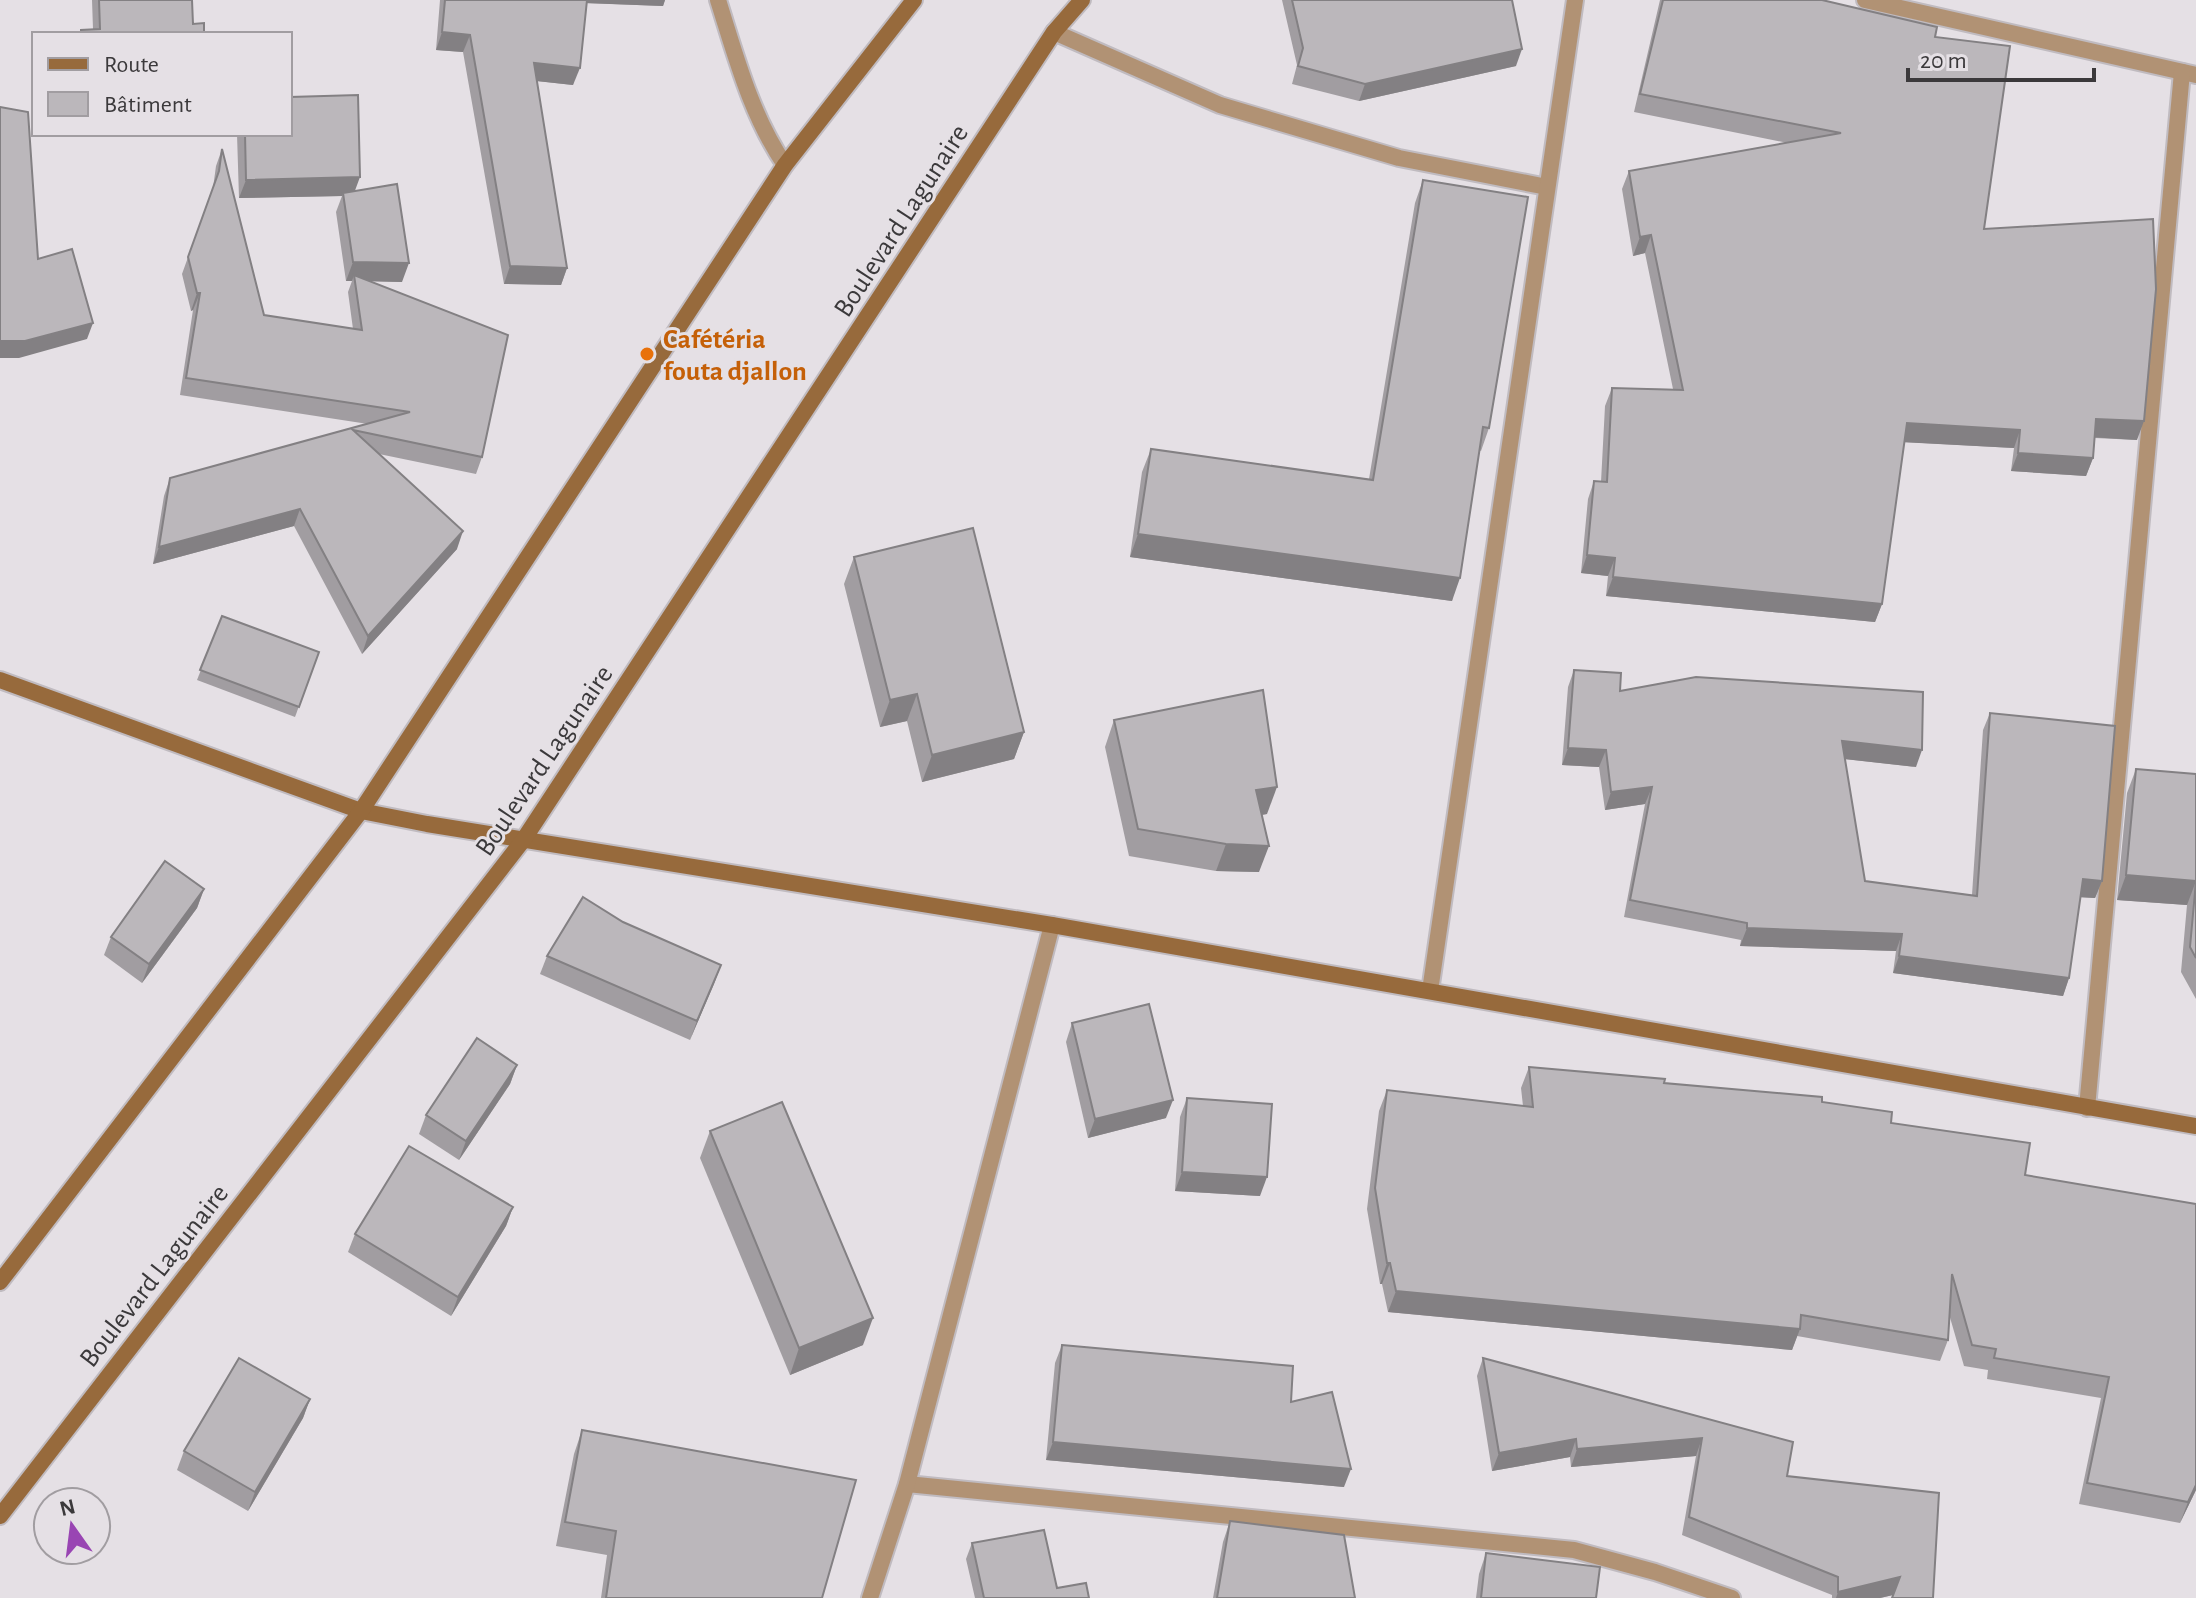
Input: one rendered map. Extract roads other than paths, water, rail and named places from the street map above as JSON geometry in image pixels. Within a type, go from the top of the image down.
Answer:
[{"type":"main road","points":[[0,1282],[361,811],[785,165],[914,0]]},
{"type":"main road","name":"Boulevard Lagunaire","points":[[0,1516],[524,839],[1054,32],[1082,0]]},
{"type":"main road","points":[[0,680],[361,811],[1052,925],[2196,1126]]},
{"type":"street","points":[[718,0],[745,86],[765,136],[785,165]]},
{"type":"street","points":[[1430,991],[1575,0]]},
{"type":"street","points":[[1865,0],[2189,74],[2087,1108]]},
{"type":"street","points":[[1054,32],[1220,105],[1399,158],[1547,187]]},
{"type":"street","points":[[870,1598],[907,1484],[1052,925]]},
{"type":"street","points":[[907,1484],[1574,1550],[1655,1572],[1732,1598]]},
{"type":"place","name":"Cafétéria fouta djallon","points":[[647,354]]}]
